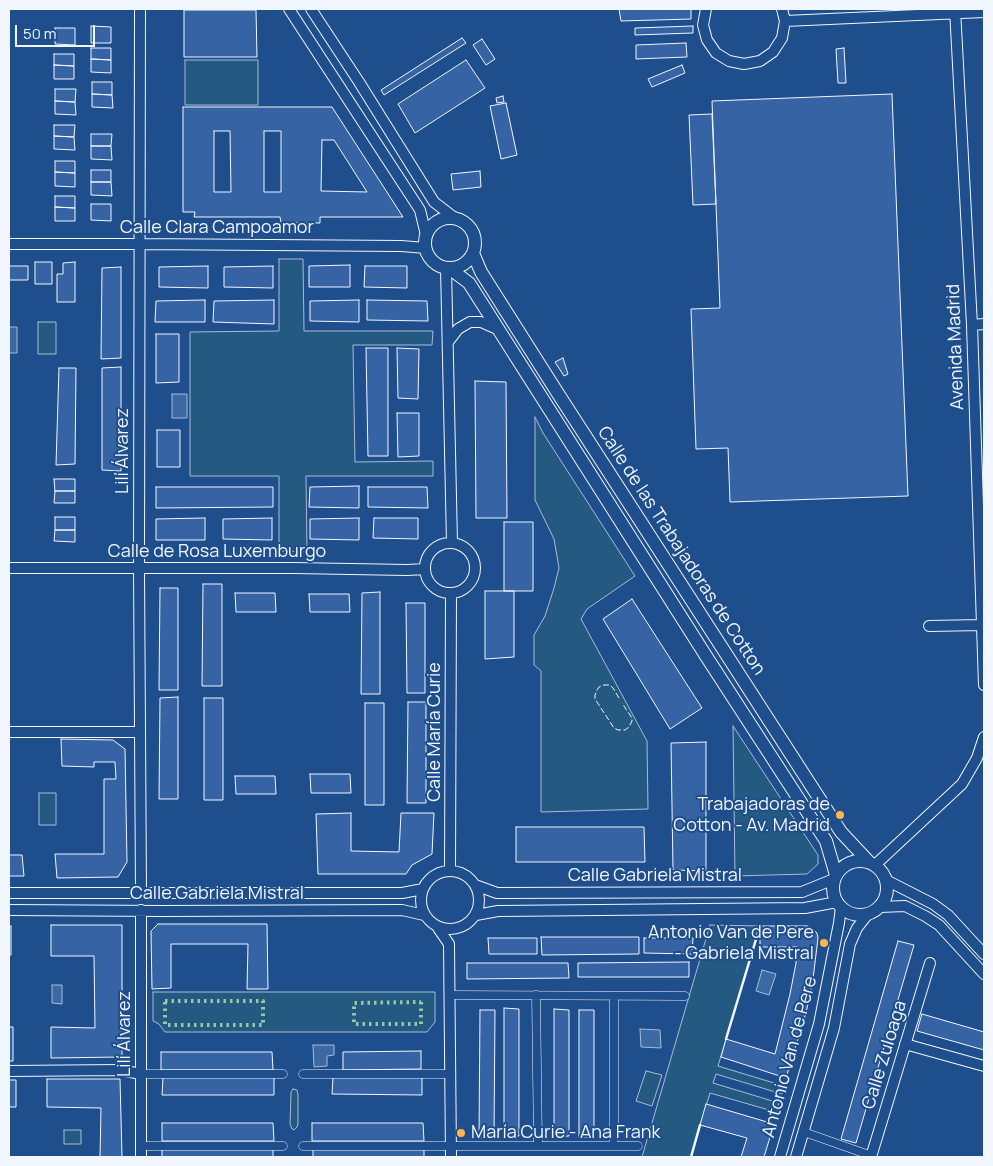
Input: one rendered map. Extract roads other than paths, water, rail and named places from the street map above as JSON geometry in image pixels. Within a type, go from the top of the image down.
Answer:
[{"type":"street","name":"Lilí Álvarez","points":[[140,9],[139,568],[141,892]]},
{"type":"street","points":[[289,9],[420,210],[428,255],[432,261],[438,265],[454,268],[468,260],[475,246],[475,239],[468,226],[462,221],[448,218],[441,220],[430,229],[426,242]]},
{"type":"street","points":[[311,9],[434,202],[456,219]]},
{"type":"street","points":[[706,9],[703,25],[707,40],[716,53],[722,57],[729,61],[744,64],[760,61],[773,52],[782,38],[785,22],[782,9]]},
{"type":"street","points":[[785,22],[955,11],[984,12]]},
{"type":"street","name":"Avenida Madrid","points":[[955,11],[972,325],[984,684]]},
{"type":"street","name":"Calle Clara Campoamor","points":[[9,244],[401,246],[426,242]]},
{"type":"street","name":"Calle de las Trabajadoras de Cotton","points":[[473,253],[481,272],[557,392],[841,832],[872,864]]},
{"type":"street","points":[[448,268],[452,543]]},
{"type":"street","name":"Calle de las Trabajadoras de Cotton","points":[[448,268],[469,283],[826,841],[835,877]]},
{"type":"street","points":[[448,342],[458,329],[470,322],[481,322],[497,329]]},
{"type":"street","points":[[972,325],[984,324]]},
{"type":"street","points":[[452,543],[462,546],[469,552],[474,558],[476,567],[474,578],[469,585],[451,594],[440,591],[432,585],[425,569],[430,553],[443,544],[452,543]]},
{"type":"street","name":"Calle de Rosa Luxemburgo","points":[[9,568],[425,569]]},
{"type":"street","name":"Calle María Curie","points":[[450,871],[451,594]]},
{"type":"street","points":[[929,626],[982,625]]},
{"type":"street","points":[[9,732],[140,732]]},
{"type":"street","points":[[872,864],[962,784],[977,758],[984,737]]},
{"type":"street","points":[[862,860],[872,864],[884,874],[886,880],[887,887],[884,901],[868,914],[852,914],[844,910],[834,897],[835,877],[840,869],[854,861],[862,860]]},
{"type":"street","points":[[438,928],[448,930],[459,928],[469,923],[476,915],[480,901],[478,891],[475,885],[460,873],[450,871],[433,876],[427,882],[420,898],[424,915],[438,928],[449,944]]},
{"type":"street","name":"Calle Gabriela Mistral","points":[[475,885],[498,893],[802,892],[835,877]]},
{"type":"street","points":[[886,880],[932,904],[948,915],[984,954]]},
{"type":"street","name":"Calle Gabriela Mistral","points":[[9,893],[402,893],[423,889]]},
{"type":"street","name":"Calle Gabriela Mistral","points":[[476,915],[498,911],[805,908],[839,904]]},
{"type":"street","name":"Antonio Van de Pere","points":[[780,1157],[819,1024],[839,924],[839,904]]},
{"type":"street","points":[[880,906],[905,906],[939,925],[984,974]]},
{"type":"street","name":"Calle Gabriela Mistral","points":[[9,910],[402,910],[424,915]]},
{"type":"street","name":"Lilí Álvarez","points":[[141,910],[141,1157]]},
{"type":"street","name":"Antonio Van de Pere","points":[[796,1157],[834,1028],[850,944],[857,928],[868,914]]},
{"type":"street","points":[[451,1157],[449,944],[459,928]]},
{"type":"street","name":"Calle Zuloaga","points":[[873,1157],[930,962]]},
{"type":"street","points":[[449,995],[685,996]]},
{"type":"street","points":[[536,996],[538,1146]]},
{"type":"street","points":[[613,1146],[614,996]]},
{"type":"street","points":[[905,1044],[984,1066]]},
{"type":"street","points":[[9,1071],[120,1070],[141,1074],[283,1074]]},
{"type":"street","points":[[303,1074],[450,1074]]},
{"type":"street","points":[[804,1132],[873,1157]]},
{"type":"street","points":[[141,1146],[283,1146]]},
{"type":"street","points":[[303,1146],[638,1146]]},
{"type":"place","name":"Trabajadoras de Cotton - Av. Madrid","points":[[840,815]]},
{"type":"place","name":"Antonio Van de Pere - Gabriela Mistral","points":[[824,943]]},
{"type":"place","name":"María Curie - Ana Frank","points":[[461,1133]]}]
